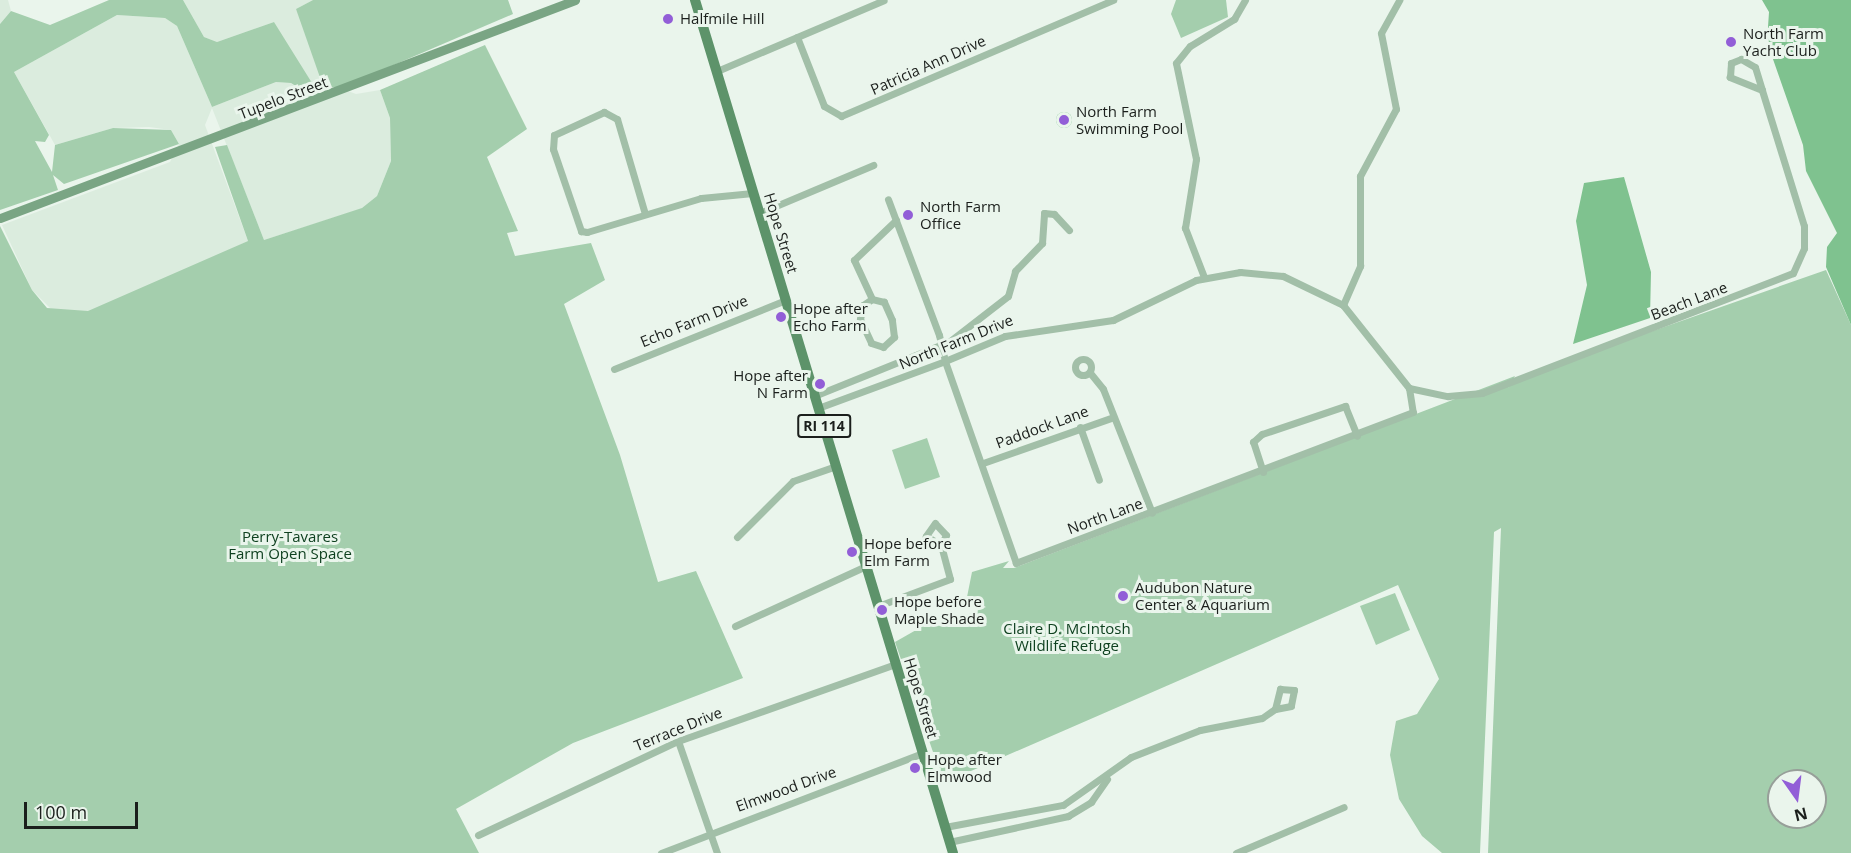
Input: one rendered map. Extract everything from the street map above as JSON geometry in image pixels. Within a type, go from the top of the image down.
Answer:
[{"type":"main road","name":"Tupelo Street","points":[[0,218],[555,4],[575,0]]},
{"type":"main road","name":"Hope Street","points":[[694,0],[951,848]]},
{"type":"street","points":[[717,71],[884,0]]},
{"type":"street","name":"Patricia Ann Drive","points":[[797,37],[824,105],[841,116],[1113,0]]},
{"type":"street","points":[[1204,277],[1185,228],[1196,159],[1176,63],[1190,46],[1234,19],[1245,0]]},
{"type":"street","points":[[1343,305],[1360,266],[1360,176],[1396,109],[1382,33],[1397,1]]},
{"type":"street","name":"Beach Lane","points":[[1409,388],[1448,396],[1482,393],[1793,273],[1804,248],[1804,226],[1762,90],[1752,62],[1731,63],[1735,83],[1762,90]]},
{"type":"street","points":[[645,214],[617,119],[604,112],[554,135],[553,149],[581,231],[645,214],[701,198],[753,193]]},
{"type":"street","points":[[759,213],[873,165]]},
{"type":"street","name":"North Lane","points":[[888,199],[983,463],[1016,563],[1404,419],[1413,412],[1409,388]]},
{"type":"street","name":"North Farm Drive","points":[[814,396],[940,346],[995,310],[1008,296],[1023,260],[1042,243],[1046,213],[1069,231]]},
{"type":"street","points":[[872,298],[863,305],[860,320],[872,343],[883,347],[894,336],[894,327],[884,302],[872,298],[854,260],[896,220]]},
{"type":"street","name":"North Farm Drive","points":[[818,408],[1031,328],[1123,317],[1204,277],[1240,272],[1283,276],[1343,305],[1409,388]]},
{"type":"street","name":"Echo Farm Drive","points":[[614,369],[786,300]]},
{"type":"street","points":[[1091,374],[1103,389],[1111,418],[1128,446],[1152,513]]},
{"type":"street","points":[[1263,472],[1253,442],[1262,434],[1345,406],[1357,436]]},
{"type":"street","name":"Paddock Lane","points":[[983,463],[1111,418]]},
{"type":"street","points":[[1080,427],[1099,480]]},
{"type":"street","points":[[737,537],[793,481],[836,466]]},
{"type":"street","points":[[878,606],[950,579],[941,545]]},
{"type":"street","points":[[735,626],[866,566]]},
{"type":"street","name":"Terrace Drive","points":[[478,835],[678,741],[895,664]]},
{"type":"street","points":[[945,827],[1020,810],[1057,806],[1116,769],[1174,739],[1249,722],[1275,709]]},
{"type":"street","points":[[678,741],[717,853]]},
{"type":"street","name":"Elmwood Drive","points":[[661,853],[711,831],[922,753]]},
{"type":"street","points":[[951,848],[982,831],[1060,818],[1091,802],[1116,769]]},
{"type":"street","points":[[1057,806],[1060,818]]},
{"type":"street","points":[[1236,853],[1344,807]]},
{"type":"street","points":[[1020,810],[1024,823]]},
{"type":"street","points":[[980,820],[982,831]]},
{"type":"shaded area","points":[[0,0],[8,0],[11,11],[0,24]]},
{"type":"shaded area","points":[[183,0],[313,0],[296,9],[340,88],[356,94],[380,90],[390,118],[391,161],[377,196],[361,209],[264,240],[212,108],[205,125],[248,241],[96,312],[53,311],[32,290],[2,225],[170,162],[179,144],[171,130],[149,127],[113,128],[55,145],[14,72],[117,15],[165,18],[177,26],[212,107],[276,82],[291,83],[302,93],[274,22],[217,42],[204,37]]},
{"type":"shaded area","points":[[1762,0],[1851,0],[1851,325],[1826,267],[1827,247],[1837,233],[1806,171],[1803,145],[1767,42],[1769,12]]},
{"type":"shaded area","name":"North Farm Swimming Pool","points":[[1061,112],[1067,112],[1072,120],[1070,126],[1061,128],[1056,123],[1056,117]]},
{"type":"shaded area","points":[[1624,177],[1651,272],[1650,318],[1573,344],[1587,285],[1576,221],[1584,183]]},
{"type":"green space","points":[[109,0],[183,0],[204,37],[217,42],[274,22],[317,91],[314,98],[291,83],[276,82],[212,107],[177,26],[165,18],[117,15],[14,72],[49,135],[45,142],[35,141],[52,172],[55,145],[113,128],[171,130],[179,144],[64,184],[53,175],[58,190],[0,210],[0,24],[11,11],[50,25]]},
{"type":"green space","points":[[313,0],[508,0],[513,14],[340,88],[323,86],[296,9]]},
{"type":"green space","points":[[1176,0],[1226,0],[1228,17],[1181,38],[1171,14]]},
{"type":"green space","name":"Perry-Tavares Farm Open Space","points":[[485,45],[527,129],[487,157],[518,231],[507,233],[515,256],[591,243],[605,280],[564,304],[620,455],[658,582],[696,571],[743,678],[573,743],[456,809],[479,853],[0,853],[0,226],[32,290],[47,308],[88,311],[248,241],[215,147],[227,145],[264,240],[362,208],[377,196],[391,161],[390,118],[380,90]]},
{"type":"green space","name":"Claire D. McIntosh Wildlife Refuge","points":[[1826,270],[1851,325],[1851,853],[1488,853],[1501,528],[1494,532],[1480,853],[1442,853],[1422,836],[1399,799],[1390,755],[1396,721],[1417,714],[1439,679],[1398,585],[943,783],[932,766],[933,752],[895,642],[946,613],[954,620],[986,607],[967,597],[972,572],[1009,561],[1003,568],[1014,568],[1515,376],[1507,390],[1513,380]]},
{"type":"green space","points":[[927,438],[940,477],[905,489],[892,450]]},
{"type":"green space","points":[[1395,593],[1410,630],[1376,645],[1360,606]]},
{"type":"place","name":"Halfmile Hill","points":[[668,19]]},
{"type":"place","name":"North Farm Yacht Club","points":[[1731,42]]},
{"type":"place","name":"North Farm Swimming Pool","points":[[1064,120]]},
{"type":"place","name":"North Farm Office","points":[[908,215]]},
{"type":"place","name":"Hope after Echo Farm","points":[[781,317]]},
{"type":"place","name":"Hope after N Farm","points":[[820,384]]},
{"type":"place","name":"Hope before Elm Farm","points":[[852,552]]},
{"type":"place","name":"Audubon Nature Center & Aquarium","points":[[1123,596]]},
{"type":"place","name":"Hope before Maple Shade","points":[[882,610]]},
{"type":"place","name":"Hope after Elmwood","points":[[915,768]]}]
